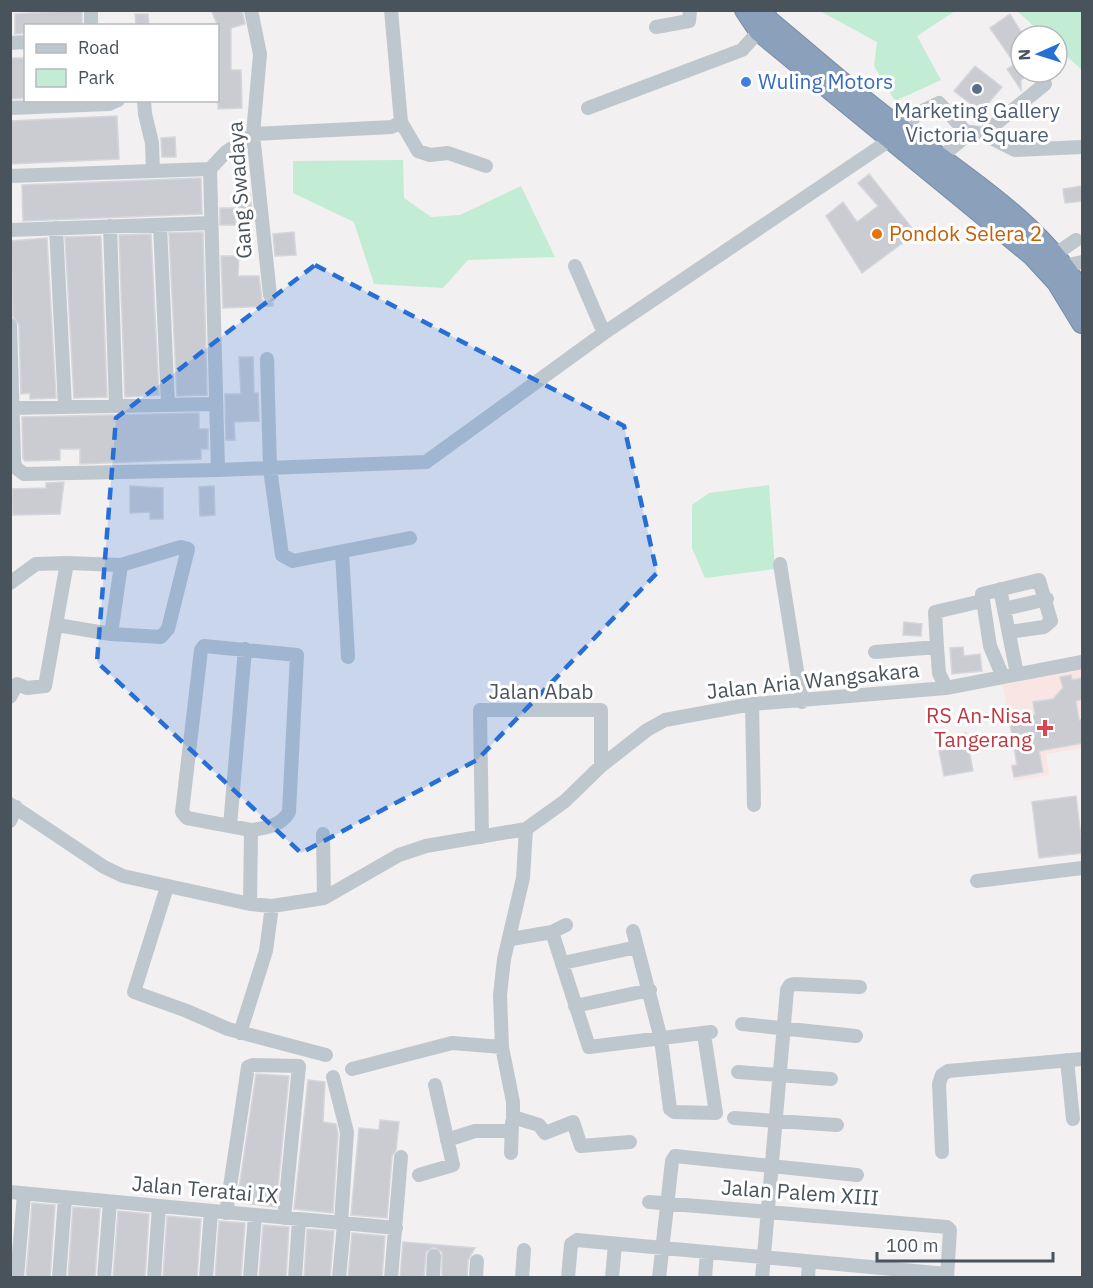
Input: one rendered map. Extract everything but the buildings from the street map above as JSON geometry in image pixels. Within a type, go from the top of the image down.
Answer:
[{"type":"highway","points":[[745,10],[759,31],[898,137],[994,200],[1067,261],[1083,294]]},
{"type":"highway","points":[[762,10],[769,21],[898,137]]},
{"type":"highway","points":[[928,157],[1032,255],[1057,282],[1083,323]]},
{"type":"street","name":"Gang Swadaya","points":[[251,10],[260,54],[253,134],[270,295]]},
{"type":"street","points":[[391,10],[401,122],[418,151],[430,155],[448,153],[486,166]]},
{"type":"street","points":[[656,27],[689,21],[690,10]]},
{"type":"street","points":[[588,108],[742,50],[759,31]]},
{"type":"street","points":[[983,134],[1045,84]]},
{"type":"street","points":[[10,108],[114,102]]},
{"type":"street","points":[[144,102],[152,142],[153,171]]},
{"type":"street","points":[[10,325],[15,467],[24,474],[270,469],[426,462],[604,333],[898,137],[920,112],[939,103],[968,134]]},
{"type":"street","points":[[10,176],[210,168],[226,152],[253,134],[392,127],[401,122]]},
{"type":"street","points":[[928,157],[968,134],[983,134],[1015,150],[1083,147]]},
{"type":"street","points":[[210,168],[218,470]]},
{"type":"street","points":[[10,230],[211,223]]},
{"type":"street","points":[[160,225],[168,405]]},
{"type":"street","points":[[110,226],[116,406]]},
{"type":"street","points":[[56,228],[65,407]]},
{"type":"street","points":[[1067,261],[1076,240]]},
{"type":"street","points":[[575,266],[604,333]]},
{"type":"street","points":[[267,359],[270,469],[282,555],[293,561],[410,538]]},
{"type":"street","points":[[12,408],[216,404]]},
{"type":"street","points":[[10,583],[36,564],[121,565],[182,547],[188,549],[166,634],[153,638],[57,625]]},
{"type":"street","points":[[342,552],[348,657]]},
{"type":"street","points":[[10,697],[14,682],[27,688],[45,686],[67,563]]},
{"type":"street","points":[[780,564],[802,702]]},
{"type":"street","points":[[111,634],[121,565]]},
{"type":"street","points":[[1009,632],[1049,625],[1051,618],[1047,599],[1042,583],[1037,579],[985,592],[982,601],[990,646],[1010,676]]},
{"type":"street","points":[[1000,589],[1009,632],[1010,676]]},
{"type":"street","points":[[1004,609],[1047,599]]},
{"type":"street","points":[[946,688],[939,673],[935,612],[982,601]]},
{"type":"street","points":[[204,646],[297,655],[289,812],[285,819],[268,828],[251,830],[230,826],[187,818],[183,815],[201,650],[204,646]]},
{"type":"street","points":[[875,652],[937,647]]},
{"type":"street","points":[[230,826],[245,649]]},
{"type":"street","name":"Jalan Aria Wangsakara","points":[[14,806],[104,867],[123,876],[250,904],[272,906],[324,898],[399,855],[426,846],[526,829],[565,801],[601,766],[647,730],[665,720],[752,704],[802,702],[946,688],[1083,662]]},
{"type":"street","points":[[752,704],[754,805]]},
{"type":"street","name":"Jalan Abab","points":[[482,837],[480,710],[601,710],[601,766]]},
{"type":"street","points":[[10,821],[14,806]]},
{"type":"street","points":[[511,1153],[513,1102],[502,1047],[500,995],[504,959],[511,939],[523,878],[526,829]]},
{"type":"street","points":[[250,904],[251,830]]},
{"type":"street","points":[[323,834],[324,898]]},
{"type":"street","points":[[977,881],[1083,868]]},
{"type":"street","points":[[167,887],[134,992],[240,1033],[327,1055]]},
{"type":"street","points":[[240,1033],[266,951],[272,906]]},
{"type":"street","points":[[511,939],[552,932],[566,925]]},
{"type":"street","points":[[552,932],[589,1047],[596,1048],[637,1039],[661,1039],[708,1033],[716,1113],[674,1112],[670,1109],[661,1039],[633,931]]},
{"type":"street","points":[[563,963],[637,947]]},
{"type":"street","points":[[762,1278],[790,985],[860,987]]},
{"type":"street","points":[[575,1006],[650,990]]},
{"type":"street","points":[[742,1024],[856,1036]]},
{"type":"street","points":[[352,1069],[452,1043],[502,1047]]},
{"type":"street","points":[[942,1152],[939,1084],[942,1075],[948,1071],[1083,1059]]},
{"type":"street","points":[[1067,1060],[1073,1119]]},
{"type":"street","points":[[226,1213],[248,1067],[253,1065],[299,1066],[284,1218]]},
{"type":"street","points":[[738,1072],[831,1079]]},
{"type":"street","points":[[333,1077],[347,1132],[339,1278]]},
{"type":"street","points":[[419,1175],[453,1165],[435,1085]]},
{"type":"street","points":[[734,1118],[837,1125]]},
{"type":"street","points":[[447,1140],[475,1131],[512,1124],[539,1125],[546,1133],[573,1122],[581,1146],[630,1142]]},
{"type":"street","points":[[391,1278],[401,1156]]},
{"type":"street","points":[[658,1278],[666,1203],[672,1161],[675,1156],[857,1174]]},
{"type":"street","points":[[17,1193],[17,1278]]},
{"type":"street","name":"Jalan Teratai IX","points":[[17,1193],[396,1228]]},
{"type":"street","points":[[59,1278],[65,1198]]},
{"type":"street","points":[[104,1278],[110,1202]]},
{"type":"street","name":"Jalan Palem XIII","points":[[649,1202],[949,1227],[947,1276]]},
{"type":"street","points":[[153,1278],[159,1206]]},
{"type":"street","points":[[206,1278],[211,1211]]},
{"type":"street","points":[[250,1278],[255,1215]]},
{"type":"street","points":[[295,1278],[299,1220]]},
{"type":"street","points":[[568,1278],[573,1240],[809,1262],[854,1272],[947,1276]]},
{"type":"street","points":[[612,1278],[615,1244]]},
{"type":"street","points":[[522,1278],[524,1250]]},
{"type":"street","points":[[705,1278],[707,1252]]},
{"type":"street","points":[[433,1278],[434,1256]]},
{"type":"street","points":[[476,1278],[477,1261]]},
{"type":"street","points":[[808,1278],[809,1262]]},
{"type":"highlighted area","points":[[315,265],[624,426],[657,573],[477,760],[301,853],[97,662],[116,418]]},
{"type":"shaded area","name":"RS An-Nisa Tangerang","points":[[1082,667],[1082,717],[1079,718],[1082,748],[1046,754],[1049,775],[1014,781],[1010,764],[1016,762],[1002,681]]},
{"type":"green space","points":[[820,11],[955,11],[917,36],[941,80],[895,101],[874,66],[877,42]]},
{"type":"green space","points":[[1017,11],[1082,11],[1082,70],[1069,58],[1069,24],[1032,24]]},
{"type":"green space","points":[[403,160],[404,198],[431,217],[460,215],[521,186],[555,257],[468,260],[443,288],[374,284],[354,222],[293,193],[293,161]]},
{"type":"green space","points":[[769,485],[775,569],[705,578],[692,548],[692,505],[709,493]]},
{"type":"place","name":"Wuling Motors","points":[[746,82]]},
{"type":"place","name":"Marketing Gallery Victoria Square","points":[[977,89]]},
{"type":"place","name":"Pondok Selera 2","points":[[877,234]]},
{"type":"place","name":"RS An-Nisa Tangerang","points":[[1045,728]]}]
